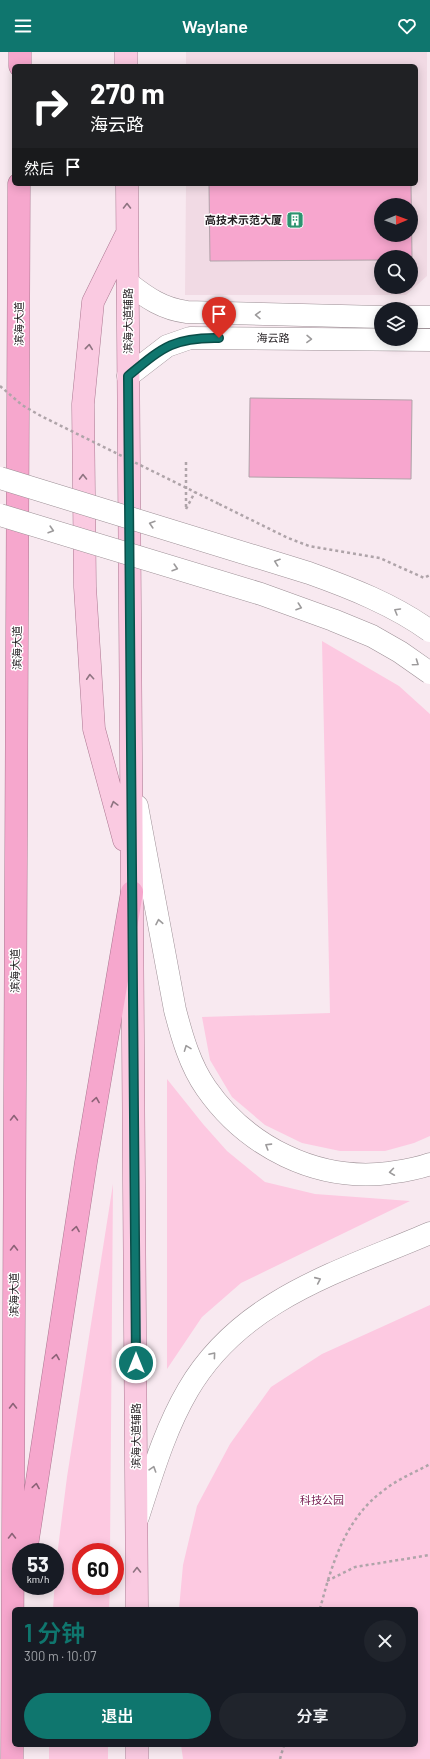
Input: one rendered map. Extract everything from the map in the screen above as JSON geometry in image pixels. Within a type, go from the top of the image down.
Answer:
[{"type":"highway","points":[[20,52],[20,64]]},
{"type":"highway","name":"滨海大道","points":[[13,1607],[20,186]]},
{"type":"highway","points":[[27,1543],[86,1162],[132,892]]},
{"type":"highway","points":[[17,1607],[19,1595]]},
{"type":"highway","name":"滨海大道","points":[[12,1747],[12,1759]]},
{"type":"main road","points":[[126,52],[126,64]]},
{"type":"main road","name":"滨海大道辅路","points":[[127,186],[137,1607]]},
{"type":"main road","points":[[127,234],[93,302],[83,404],[85,587],[94,729],[132,869]]},
{"type":"main road","name":"海云路","points":[[128,283],[148,299],[158,304],[174,310],[187,312],[374,316]]},
{"type":"main road","points":[[418,317],[430,317]]},
{"type":"main road","name":"海云路","points":[[128,376],[167,346],[190,338],[430,340]]},
{"type":"main road","points":[[0,478],[309,573],[349,588],[386,605],[430,631]]},
{"type":"main road","points":[[0,515],[261,594],[333,620],[372,636],[400,652],[430,673]]},
{"type":"main road","points":[[132,777],[175,1010],[182,1036],[193,1064],[210,1094],[225,1113],[246,1132],[270,1148],[296,1161],[322,1170],[348,1175],[376,1174],[402,1171],[430,1164]]},
{"type":"main road","points":[[137,1520],[156,1463],[173,1419],[188,1390],[204,1365],[220,1346],[264,1310],[283,1297],[329,1275],[430,1233]]},
{"type":"main road","points":[[137,1747],[137,1759]]},
{"type":"path","points":[[0,386],[22,405],[41,416],[288,538],[309,546],[380,558],[424,578],[430,575]]},
{"type":"path","points":[[186,462],[186,510],[195,492]]},
{"type":"path","points":[[321,1607],[340,1545],[362,1510],[387,1488],[430,1464]]},
{"type":"path","points":[[328,1581],[355,1566],[430,1554]]},
{"type":"path","points":[[280,1759],[283,1747]]},
{"type":"shaded area","points":[[186,52],[427,52],[427,276],[418,284],[418,250],[374,250],[374,294],[407,294],[185,295],[186,186],[418,186],[418,64],[186,64]]},
{"type":"green space","points":[[322,641],[399,686],[430,714],[430,1136],[414,1143],[385,1151],[340,1151],[302,1143],[265,1125],[232,1097],[210,1060],[202,1017],[330,1013]]},
{"type":"green space","points":[[167,1079],[227,1151],[265,1182],[315,1194],[410,1201],[241,1283],[202,1317],[167,1369]]},
{"type":"green space","points":[[113,1184],[110,1543],[72,1543],[72,1595],[110,1595],[109,1607],[53,1607],[54,1595],[64,1595],[64,1543],[59,1543],[67,1477]]},
{"type":"green space","name":"科技公园","points":[[430,1305],[430,1759],[183,1759],[181,1747],[418,1747],[418,1607],[179,1607],[183,1565],[197,1506],[230,1444],[271,1387],[322,1354]]},
{"type":"green space","points":[[49,1747],[108,1747],[108,1759],[49,1759]]},
{"type":"building","name":"高技术示范大厦","points":[[209,186],[411,186],[411,198],[374,198],[374,242],[412,242],[412,250],[374,250],[374,260],[210,261]]},
{"type":"building","points":[[250,398],[412,400],[411,479],[249,477]]},
{"type":"place","name":"高技术示范大厦","points":[[295,220]]},
{"type":"route","points":[[136,1363],[128,376],[167,346],[190,338],[219,338]]}]
